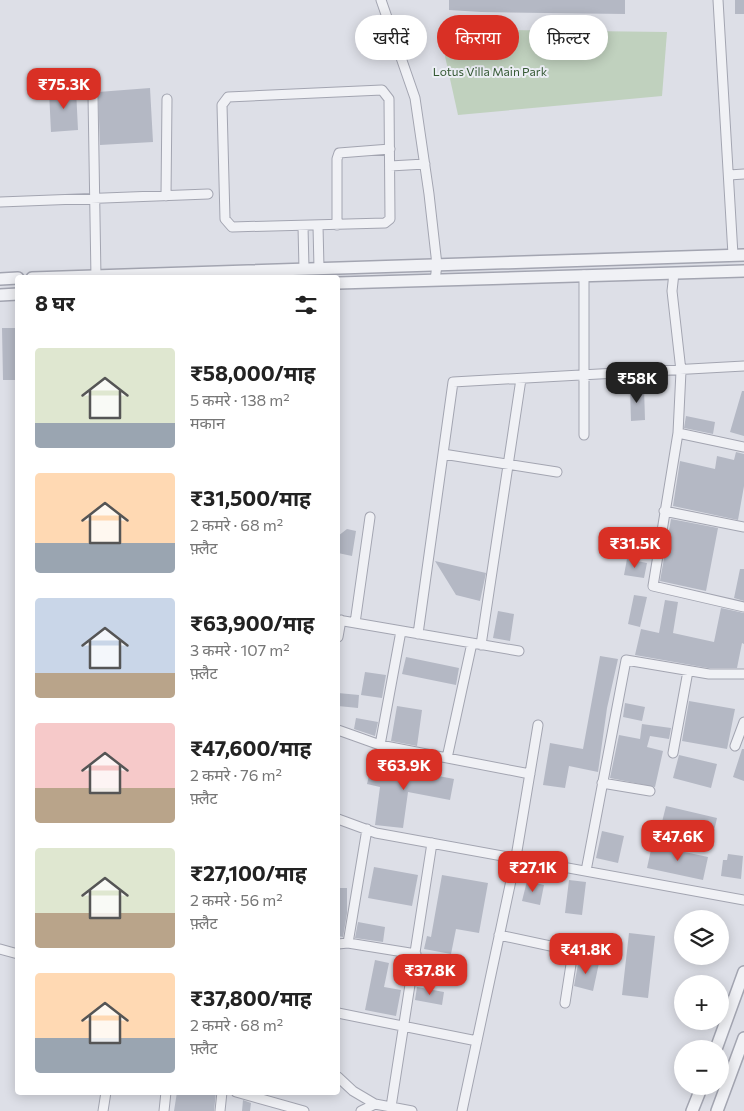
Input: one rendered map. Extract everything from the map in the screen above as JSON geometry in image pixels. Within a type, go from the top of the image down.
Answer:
[{"type":"street","points":[[380,0],[415,98],[437,265],[435,280]]},
{"type":"street","points":[[126,275],[738,255],[729,175],[718,0]]},
{"type":"street","points":[[382,90],[389,99],[390,149],[390,219],[385,223],[232,227],[225,219],[222,124],[224,101],[228,97],[382,90]]},
{"type":"street","points":[[93,96],[96,275]]},
{"type":"street","points":[[166,196],[167,99]]},
{"type":"street","points":[[337,225],[337,158],[339,153],[390,149]]},
{"type":"street","points":[[390,166],[425,164]]},
{"type":"street","points":[[729,175],[744,174]]},
{"type":"street","points":[[0,202],[208,194]]},
{"type":"street","points":[[303,226],[304,269]]},
{"type":"street","points":[[318,226],[319,268]]},
{"type":"street","points":[[340,283],[744,270]]},
{"type":"street","points":[[674,272],[672,291],[681,371],[678,432],[653,586],[744,608]]},
{"type":"street","points":[[584,275],[586,376],[584,435]]},
{"type":"street","points":[[0,278],[15,278]]},
{"type":"street","points":[[0,295],[15,294]]},
{"type":"street","points":[[418,634],[452,382],[681,371],[744,366]]},
{"type":"street","points":[[447,758],[477,644],[521,379]]},
{"type":"street","points":[[678,432],[744,447]]},
{"type":"street","points":[[443,454],[557,472]]},
{"type":"street","points":[[664,511],[744,527]]},
{"type":"street","points":[[355,623],[370,517]]},
{"type":"street","points":[[340,620],[519,651]]},
{"type":"street","points":[[380,745],[400,631]]},
{"type":"street","points":[[586,871],[626,660],[709,674],[744,674]]},
{"type":"street","points":[[674,752],[688,671]]},
{"type":"street","points":[[735,746],[744,722]]},
{"type":"street","points":[[462,1111],[516,858],[538,725]]},
{"type":"street","points":[[340,731],[380,745],[530,774]]},
{"type":"street","points":[[602,783],[650,791]]},
{"type":"street","points":[[340,820],[367,830],[432,843],[744,900]]},
{"type":"street","points":[[348,943],[367,830]]},
{"type":"street","points":[[391,1107],[432,843]]},
{"type":"street","points":[[499,935],[569,950],[572,958],[565,1003]]},
{"type":"street","points":[[340,944],[348,943],[416,954]]},
{"type":"street","points":[[0,949],[15,953]]},
{"type":"street","points":[[719,1040],[744,972]]},
{"type":"street","points":[[340,1013],[477,1041]]},
{"type":"street","points":[[717,1111],[744,1038]]},
{"type":"street","points":[[340,1079],[353,1091],[374,1104],[412,1111]]},
{"type":"street","points":[[103,1111],[106,1095]]},
{"type":"street","points":[[164,1111],[166,1095]]},
{"type":"street","points":[[220,1111],[222,1095]]},
{"type":"street","points":[[244,1095],[281,1108],[304,1111]]},
{"type":"street","points":[[692,1111],[698,1095]]},
{"type":"street","points":[[362,1111],[374,1104]]},
{"type":"green space","name":"Lotus Villa Main Park","points":[[519,30],[529,30],[529,60],[608,60],[608,31],[667,32],[662,96],[458,115],[446,60],[519,60]]},
{"type":"building","points":[[449,0],[625,0],[625,14],[449,10]]},
{"type":"building","points":[[735,0],[744,0],[744,14],[735,14]]},
{"type":"building","points":[[150,88],[153,142],[100,145],[98,92]]},
{"type":"building","points":[[76,89],[78,130],[51,132],[49,91]]},
{"type":"building","points":[[2,328],[15,328],[15,380],[3,380]]},
{"type":"building","points":[[630,387],[644,387],[645,420],[631,421]]},
{"type":"building","points":[[742,391],[744,391],[744,436],[730,432]]},
{"type":"building","points":[[686,416],[715,422],[713,434],[684,428]]},
{"type":"building","points":[[736,452],[744,454],[744,486],[738,520],[673,506],[680,461],[715,469],[717,456],[734,460]]},
{"type":"building","points":[[671,519],[718,528],[706,591],[660,581]]},
{"type":"building","points":[[347,529],[356,531],[352,556],[340,553],[340,534]]},
{"type":"building","points":[[627,559],[647,563],[644,578],[624,575]]},
{"type":"building","points":[[435,561],[486,573],[480,601],[456,595]]},
{"type":"building","points":[[740,569],[744,569],[744,601],[734,598]]},
{"type":"building","points":[[634,595],[647,597],[640,627],[628,624]]},
{"type":"building","points":[[665,600],[678,602],[673,633],[714,642],[721,608],[744,613],[744,644],[742,643],[737,668],[708,668],[635,655],[641,629],[659,633]]},
{"type":"building","points":[[498,611],[514,614],[510,641],[493,638]]},
{"type":"building","points":[[600,656],[618,659],[607,708],[598,772],[569,766],[565,788],[543,785],[550,743],[583,749]]},
{"type":"building","points":[[406,657],[459,668],[456,685],[402,674]]},
{"type":"building","points":[[365,672],[386,675],[382,698],[361,695]]},
{"type":"building","points":[[340,693],[359,695],[358,708],[340,706]]},
{"type":"building","points":[[689,701],[735,709],[727,749],[682,741]]},
{"type":"building","points":[[625,703],[645,707],[642,721],[623,717]]},
{"type":"building","points":[[397,706],[422,710],[417,746],[391,741]]},
{"type":"building","points":[[356,718],[378,722],[375,736],[354,729]]},
{"type":"building","points":[[642,724],[671,728],[669,739],[650,736],[647,747],[663,751],[655,787],[610,778],[619,735],[640,739]]},
{"type":"building","points":[[742,749],[744,749],[744,781],[733,777]]},
{"type":"building","points":[[679,755],[717,764],[711,788],[673,778]]},
{"type":"building","points":[[372,763],[454,779],[450,800],[408,792],[403,828],[375,825],[380,787],[367,784]]},
{"type":"building","points":[[666,806],[717,818],[711,844],[660,830]]},
{"type":"building","points":[[602,831],[624,836],[618,863],[596,858]]},
{"type":"building","points":[[652,845],[708,857],[703,880],[647,868]]},
{"type":"building","points":[[728,854],[743,856],[741,879],[721,876],[723,860],[727,860]]},
{"type":"building","points":[[374,867],[418,875],[412,906],[368,898]]},
{"type":"building","points":[[442,875],[488,883],[479,933],[456,929],[451,954],[424,949],[427,936],[431,937]]},
{"type":"building","points":[[569,880],[586,882],[582,915],[565,913]]},
{"type":"building","points":[[527,881],[544,885],[540,905],[522,901]]},
{"type":"building","points":[[340,888],[347,888],[347,913],[343,937],[340,936]]},
{"type":"building","points":[[358,922],[385,927],[383,942],[355,938]]},
{"type":"building","points":[[629,933],[655,936],[648,998],[622,995]]},
{"type":"building","points":[[579,959],[599,963],[593,991],[574,986]]},
{"type":"building","points":[[375,960],[389,963],[384,987],[401,990],[396,1016],[365,1010]]},
{"type":"building","points":[[417,987],[444,992],[442,1005],[415,1000]]},
{"type":"building","points":[[177,1095],[216,1095],[214,1111],[174,1111]]},
{"type":"building","points":[[243,1100],[251,1103],[250,1111],[242,1111]]}]
